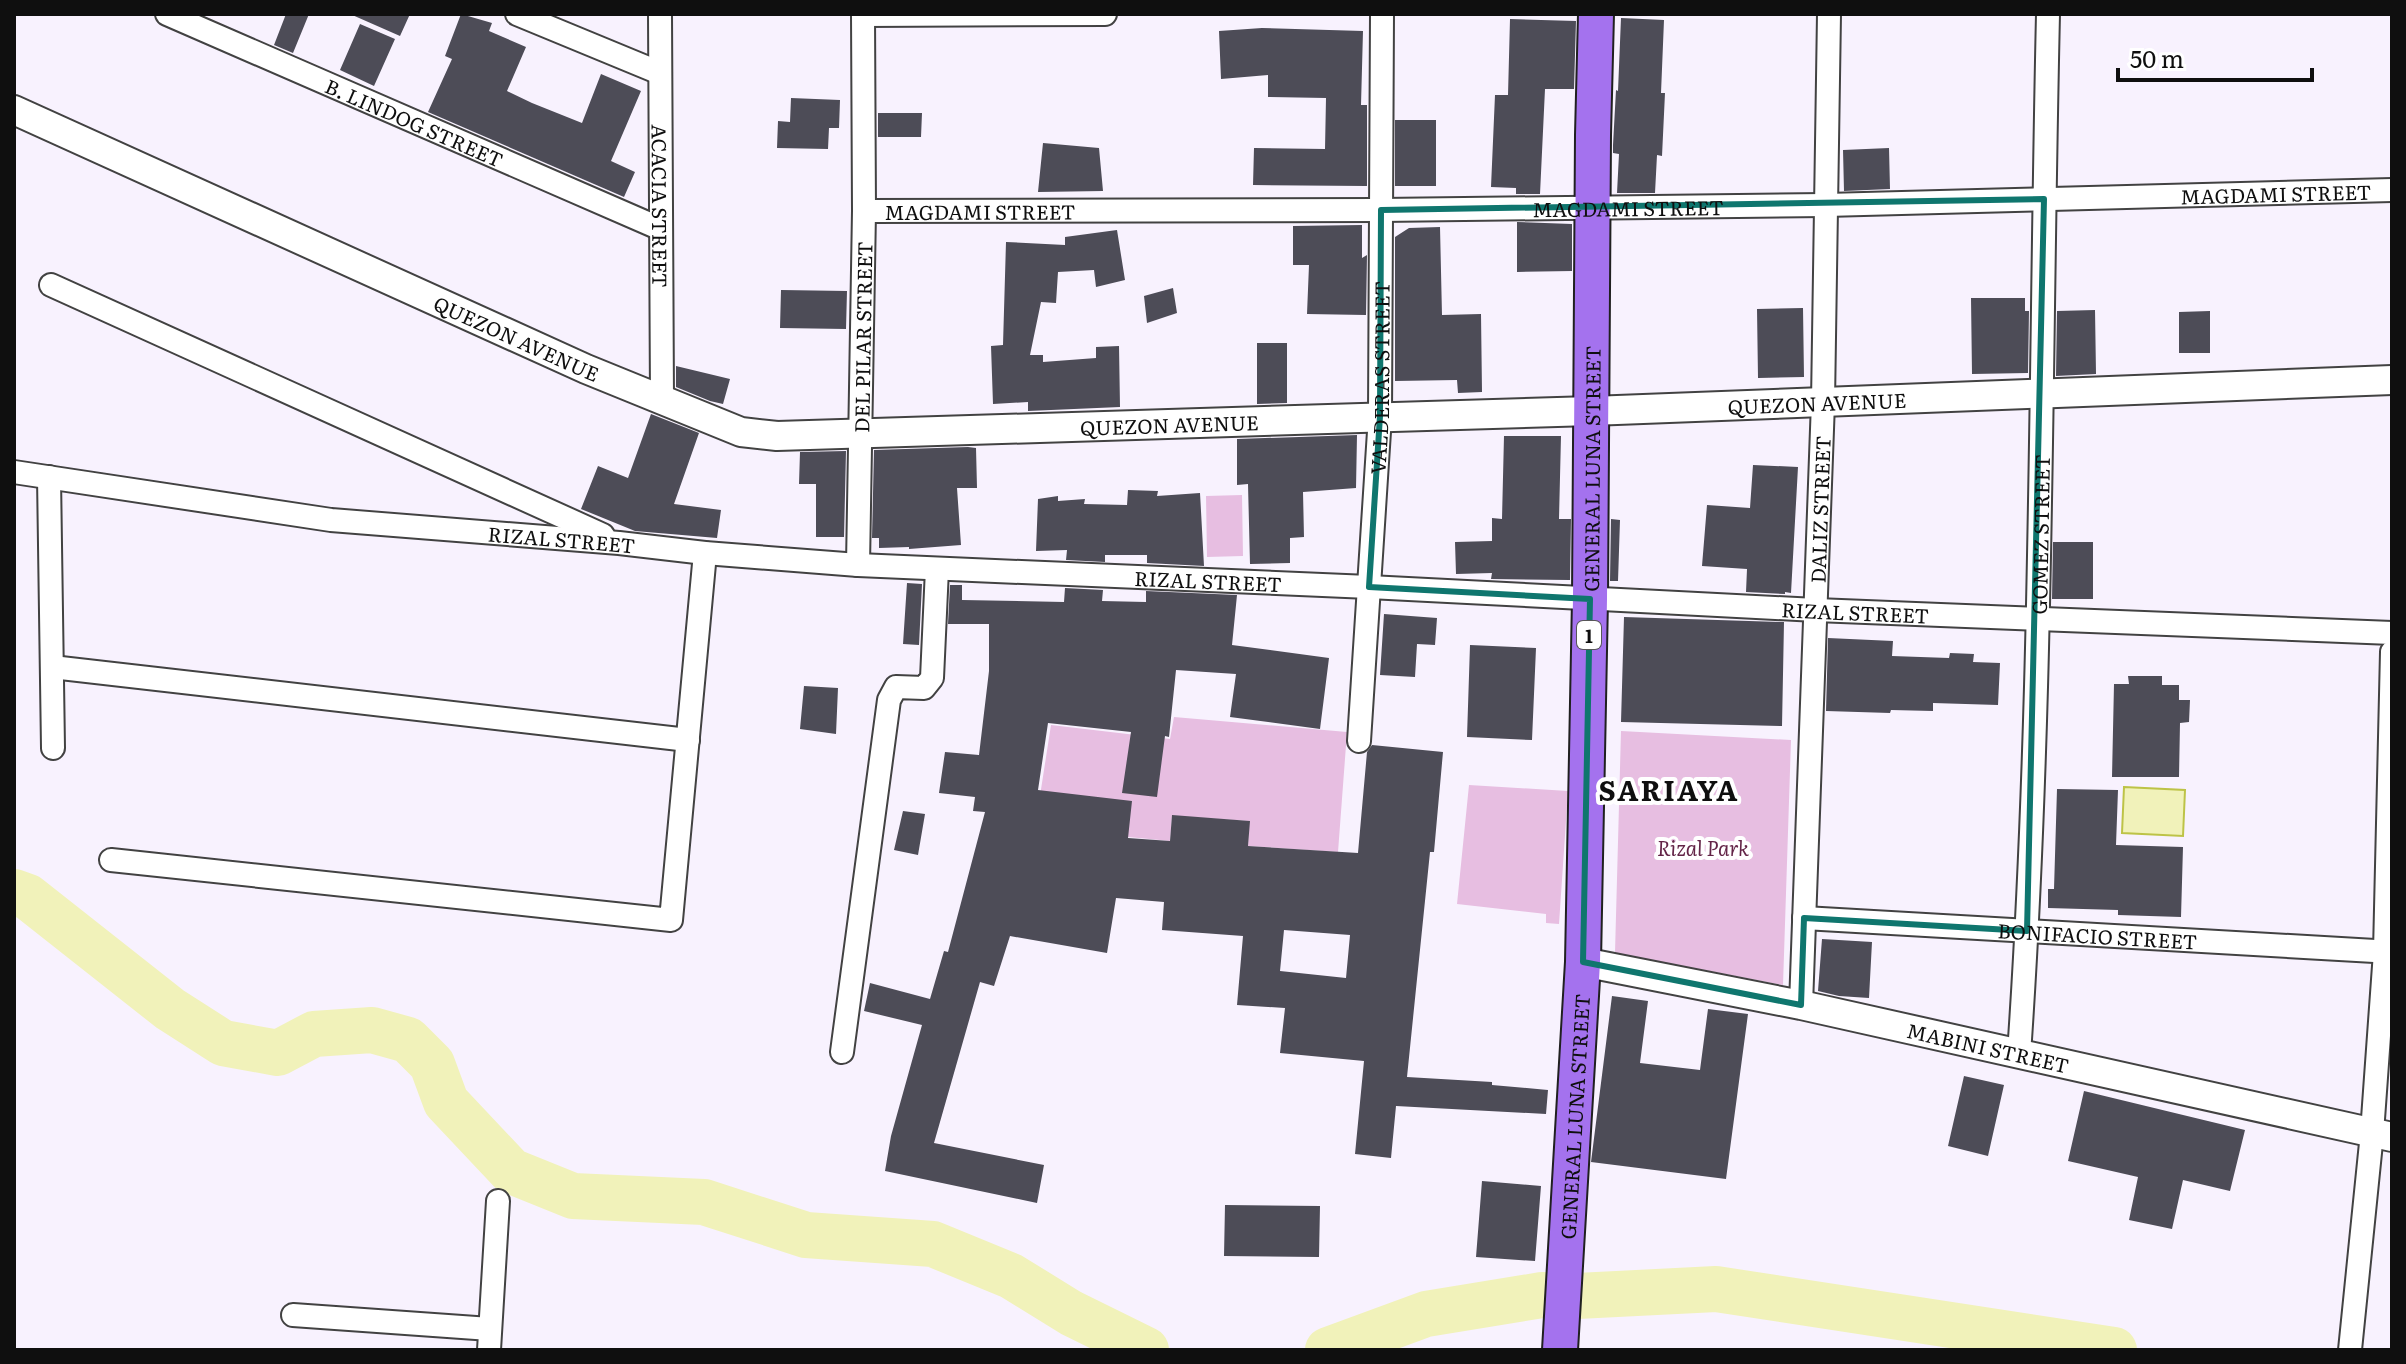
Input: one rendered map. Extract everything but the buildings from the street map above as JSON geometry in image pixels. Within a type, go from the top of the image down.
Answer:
[{"type":"main road","name":"GENERAL LUNA STREET","points":[[1560,1350],[1583,962],[1596,14]]},
{"type":"street","name":"B. LINDOG STREET","points":[[167,14],[661,229]]},
{"type":"street","points":[[517,14],[660,73]]},
{"type":"street","name":"ACACIA STREET","points":[[660,14],[662,400]]},
{"type":"street","points":[[863,15],[1105,14]]},
{"type":"street","name":"VALDERAS STREET","points":[[1359,741],[1380,416],[1382,14]]},
{"type":"street","name":"DALIZ STREET","points":[[1801,1005],[1823,402],[1829,14]]},
{"type":"street","name":"GOMEZ STREET","points":[[2019,1054],[2027,931],[2037,619],[2048,14]]},
{"type":"street","name":"DEL PILAR STREET","points":[[858,565],[864,211],[863,15]]},
{"type":"street","name":"QUEZON AVENUE","points":[[14,110],[586,369],[741,432],[777,436],[1591,411],[2392,380]]},
{"type":"street","name":"MAGDAMI STREET","points":[[864,211],[1826,205],[2392,190]]},
{"type":"street","points":[[51,285],[619,543]]},
{"type":"street","points":[[31,474],[52,667],[53,748]]},
{"type":"street","name":"RIZAL STREET","points":[[31,474],[331,520],[858,565],[1816,610],[2392,633]]},
{"type":"street","points":[[111,860],[671,920],[705,553]]},
{"type":"street","points":[[842,1052],[889,700],[896,687],[924,688],[932,678],[937,569]]},
{"type":"street","points":[[2350,1350],[2382,1135],[2392,652]]},
{"type":"street","points":[[52,667],[688,740]]},
{"type":"street","name":"BONIFACIO STREET","points":[[1804,918],[2388,952]]},
{"type":"street","name":"MABINI STREET","points":[[1583,962],[1801,1005],[2382,1135]]},
{"type":"street","points":[[293,1315],[489,1340],[498,1201]]},
{"type":"highlighted area","points":[[2044,199],[2027,931],[1804,918],[1801,1005],[1583,962],[1590,599],[1369,587],[1380,416],[1381,210]]},
{"type":"green space","points":[[1242,495],[1243,556],[1207,557],[1206,496]]},
{"type":"green space","points":[[1174,717],[1347,732],[1338,852],[1248,846],[1249,821],[1172,816],[1170,841],[1035,828],[1051,725],[1170,739]]},
{"type":"green space","name":"Rizal Park","points":[[1621,731],[1791,740],[1783,985],[1615,953]]},
{"type":"green space","points":[[1469,785],[1568,791],[1559,924],[1546,923],[1546,914],[1457,904]]},
{"type":"shaded area","points":[[2124,787],[2185,790],[2183,836],[2122,833]]},
{"type":"waterway","points":[[14,892],[28,897],[170,1009],[223,1043],[278,1053],[314,1034],[372,1030],[408,1040],[432,1064],[446,1102],[511,1171],[573,1196],[704,1202],[806,1235],[933,1244],[1011,1276],[1071,1313],[1146,1350]]},
{"type":"waterway","points":[[1328,1350],[1426,1314],[1542,1295],[1716,1289],[2114,1350]]},
{"type":"district","name":"SARIAYA","points":[[1669,789]]}]
